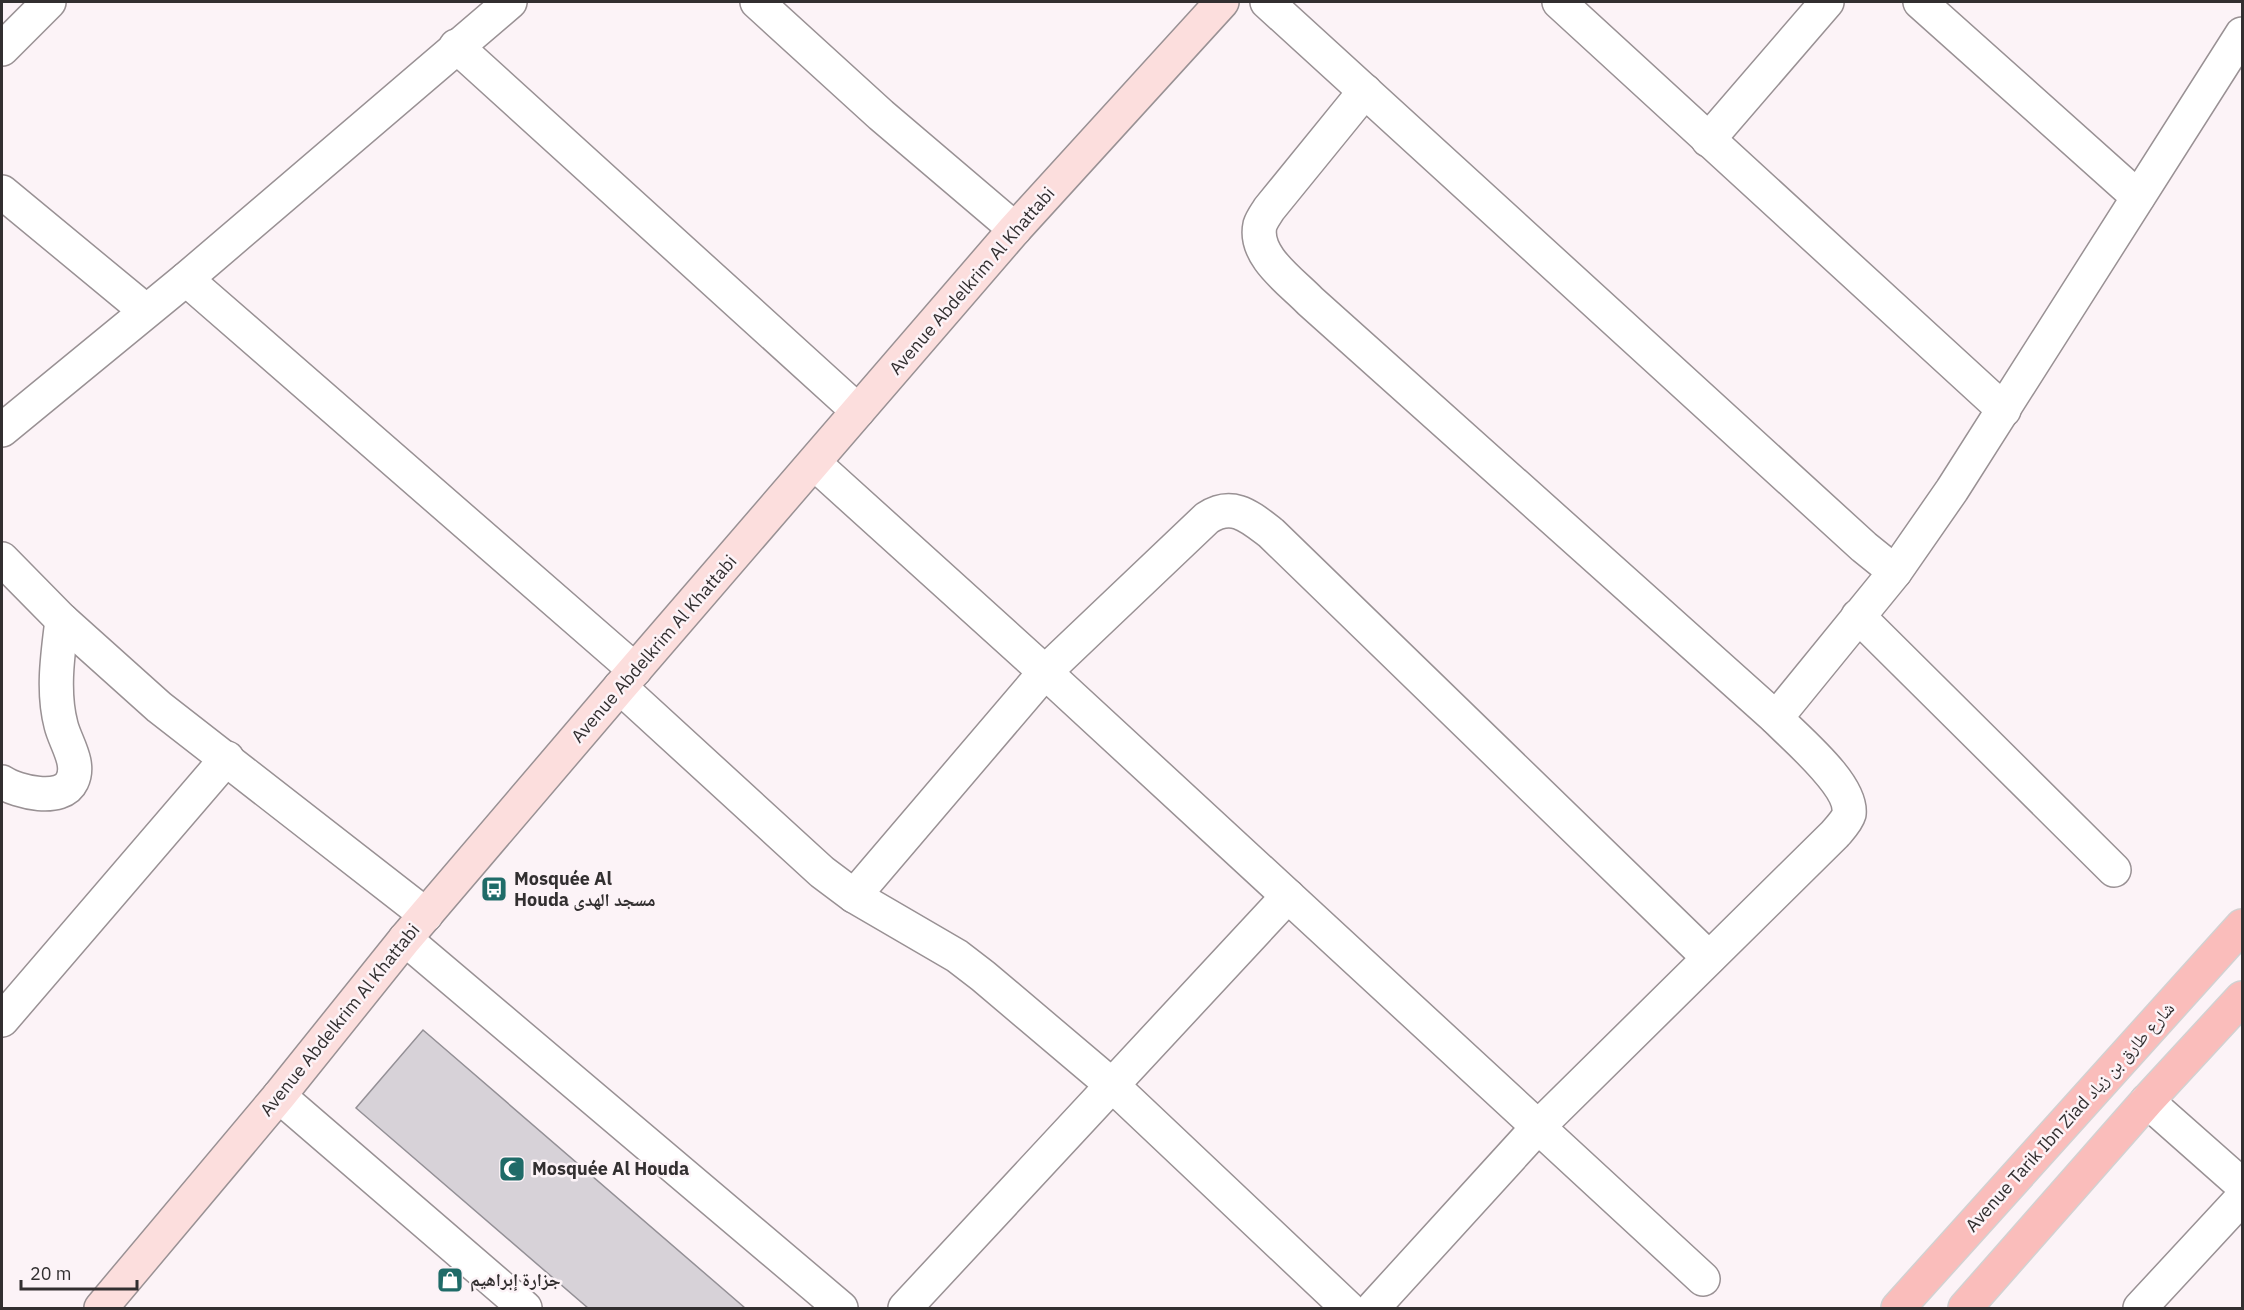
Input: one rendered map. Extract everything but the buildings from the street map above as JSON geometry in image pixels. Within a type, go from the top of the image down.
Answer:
[{"type":"main road","name":"Avenue Abdelkrim Al Khattabi","points":[[101,1308],[279,1096],[405,939],[858,411],[1015,229],[1222,2]]},
{"type":"main road","name":"Avenue Tarik Ibn Ziad شارع طارق بن زياد","points":[[1898,1308],[2242,926]]},
{"type":"main road","points":[[1965,1308],[2147,1101],[2242,998]]},
{"type":"street","points":[[2,430],[186,279],[510,2]]},
{"type":"street","points":[[757,2],[881,115],[1015,229]]},
{"type":"street","points":[[1267,2],[1864,547],[1895,572]]},
{"type":"street","points":[[1559,2],[2004,410]]},
{"type":"street","points":[[1708,140],[1827,2]]},
{"type":"street","points":[[1920,2],[2138,197]]},
{"type":"street","points":[[2,49],[36,6]]},
{"type":"street","points":[[1776,718],[1895,572],[2004,410],[2242,34]]},
{"type":"street","points":[[456,46],[858,411]]},
{"type":"street","points":[[1365,91],[1269,209],[1261,222],[1259,233],[1263,249],[1271,262],[1319,308],[1776,718],[1840,786],[1848,804],[1849,813],[1835,834],[1538,1127],[1373,1308]]},
{"type":"street","points":[[2,192],[146,311]]},
{"type":"street","points":[[186,279],[628,679],[822,872],[854,896],[957,956],[1113,1086],[1348,1308]]},
{"type":"street","points":[[814,463],[1045,672],[1703,1279]]},
{"type":"street","points":[[854,896],[1045,672],[1207,518],[1216,512],[1236,511],[1252,518],[1271,533],[1709,958]]},
{"type":"street","points":[[6,571],[159,707],[426,915]]},
{"type":"street","points":[[1858,616],[2114,870]]},
{"type":"street","points":[[2,782],[9,786],[43,794],[63,792],[72,782],[75,768],[60,724],[57,693],[57,663],[62,620]]},
{"type":"street","points":[[2,1020],[226,758]]},
{"type":"street","points":[[905,1308],[1288,896]]},
{"type":"street","points":[[405,939],[834,1306]]},
{"type":"street","points":[[279,1096],[504,1302]]},
{"type":"street","points":[[2147,1101],[2242,1185]]},
{"type":"street","points":[[2140,1308],[2242,1198]]},
{"type":"place","name":"Mosquée Al Houda مسجد الهدى","points":[[494,889]]},
{"type":"place","name":"Mosquée Al Houda","points":[[512,1169]]},
{"type":"place","name":"جزارة إبراهيم","points":[[450,1280]]}]
